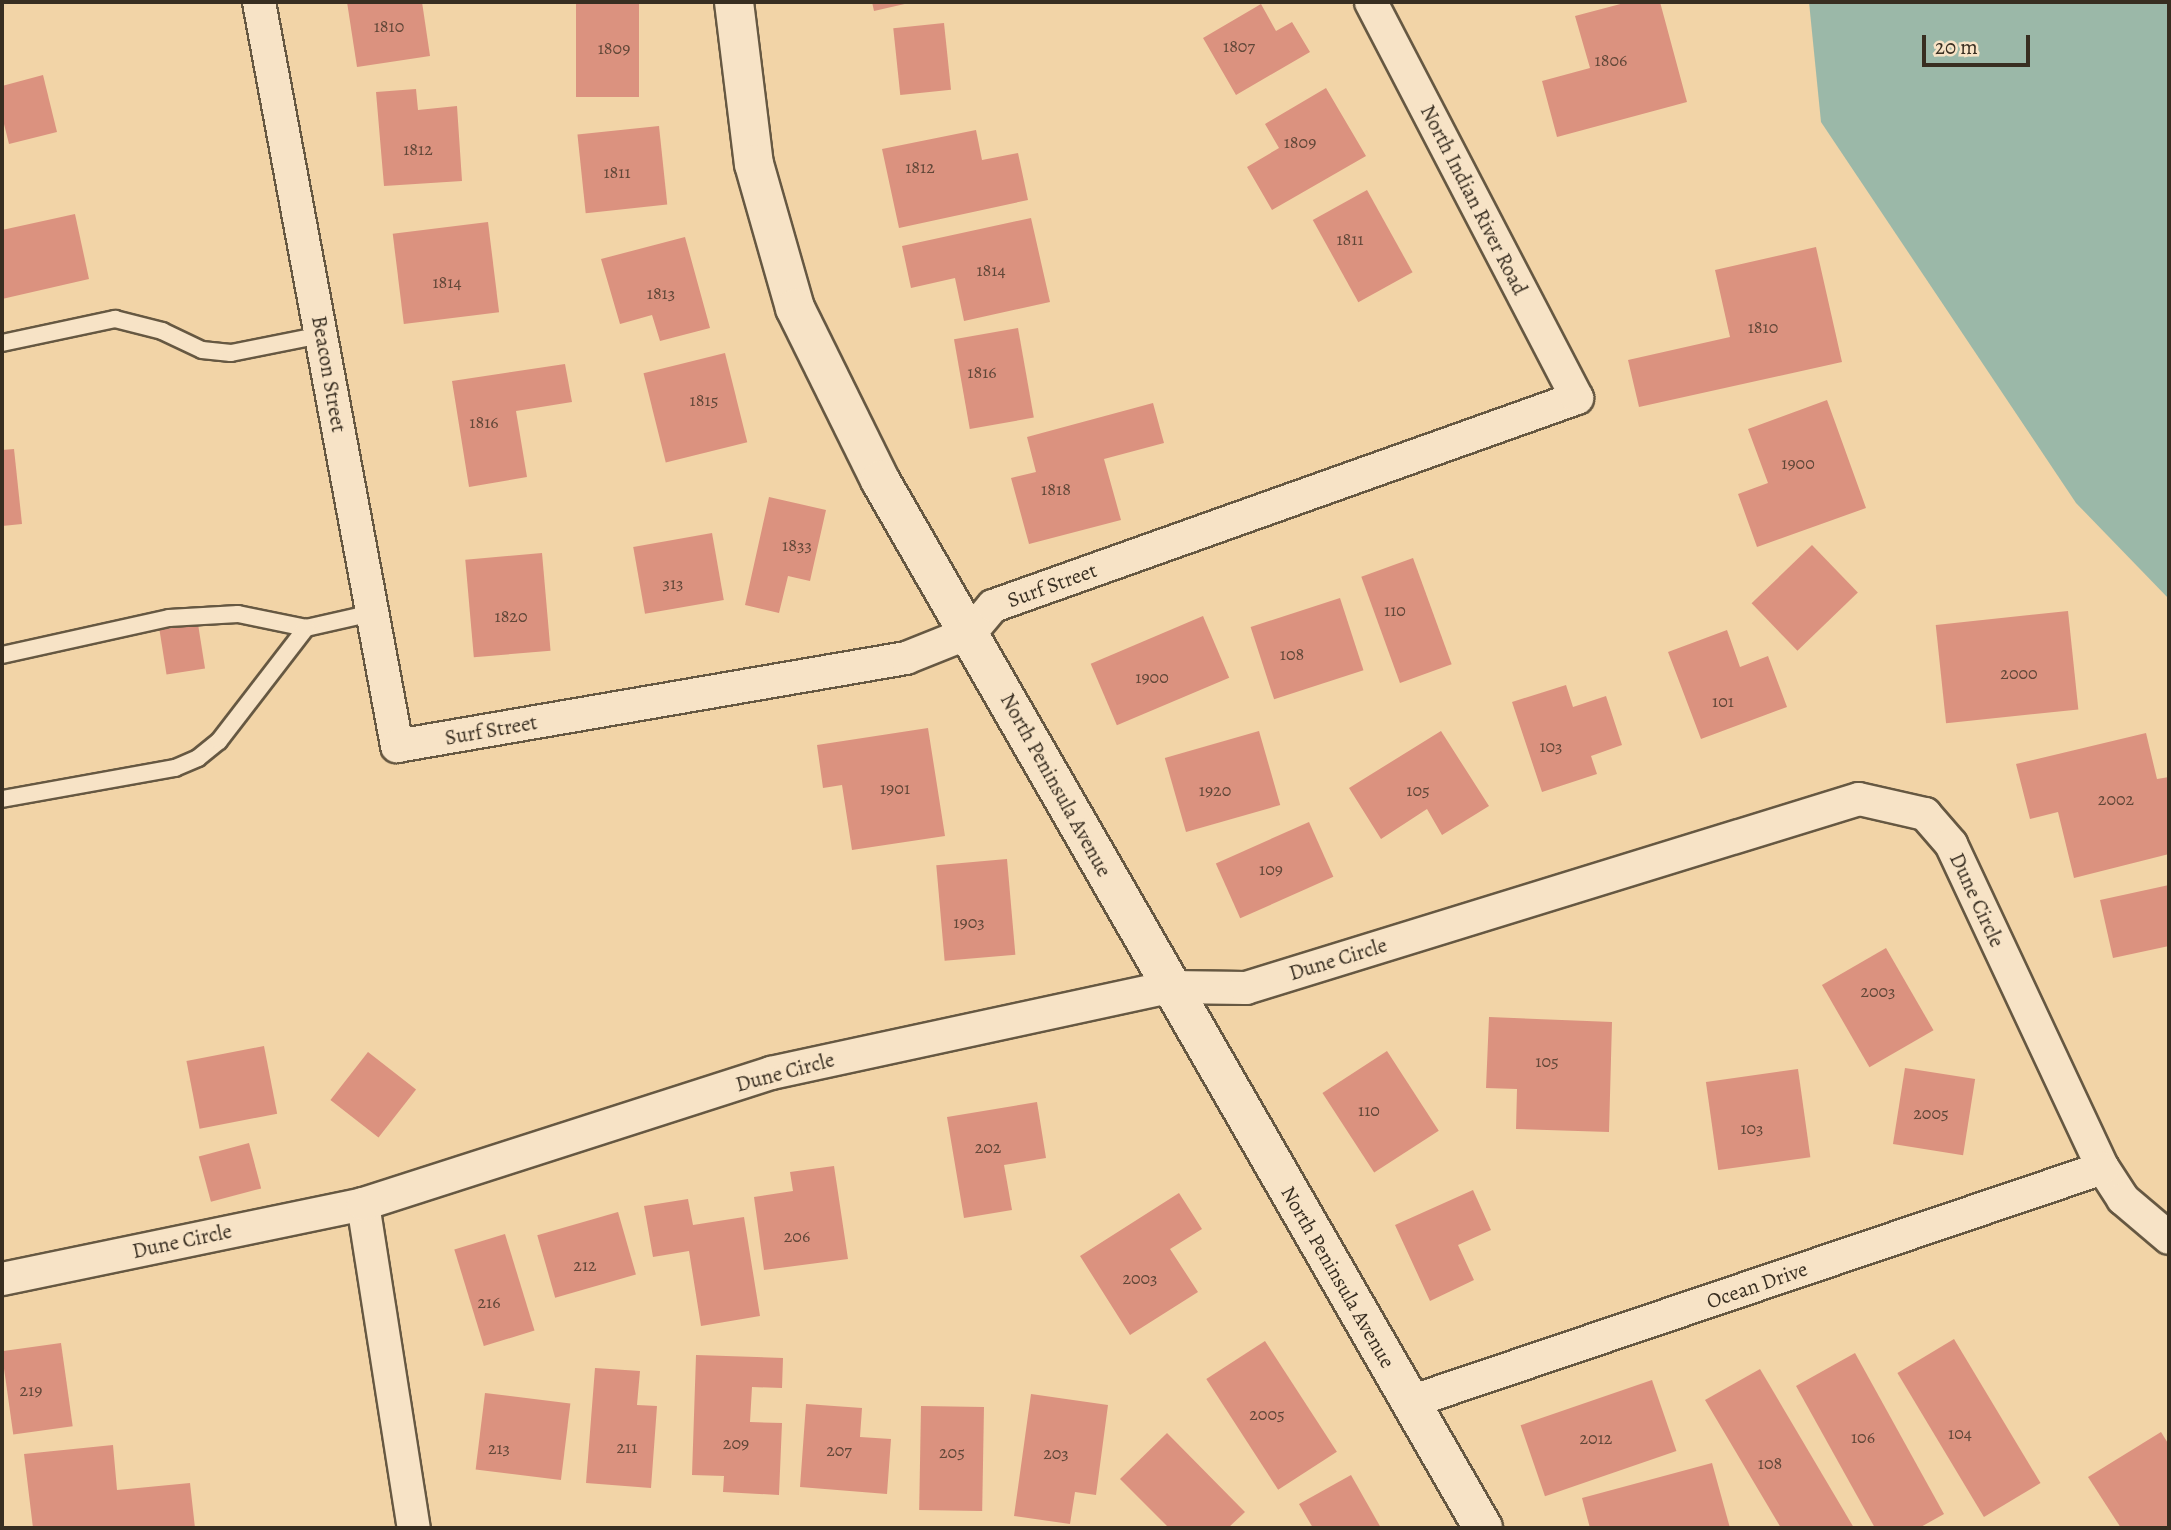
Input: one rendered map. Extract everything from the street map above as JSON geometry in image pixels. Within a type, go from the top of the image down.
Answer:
[{"type":"street","name":"Beacon Street","points":[[260,2],[397,746]]},
{"type":"street","name":"North Peninsula Avenue","points":[[734,2],[754,164],[795,308],[880,480],[971,632],[1170,987],[1483,1528]]},
{"type":"street","name":"North Indian River Road","points":[[1371,2],[1577,398]]},
{"type":"street","name":"Surf Street","points":[[397,746],[906,658],[971,632],[993,606],[1577,398]]},
{"type":"street","name":"Dune Circle","points":[[2,1279],[363,1204],[771,1073],[1170,987],[1246,988],[1859,799],[1925,814],[1951,844],[2103,1168],[2123,1199],[2169,1238]]},
{"type":"street","name":"Ocean Drive","points":[[1410,1402],[2103,1168]]},
{"type":"street","points":[[363,1204],[414,1528]]},
{"type":"lane","points":[[2,343],[115,318],[162,331],[202,350],[231,353],[321,335]]},
{"type":"lane","points":[[2,655],[169,618],[238,614],[306,628],[372,613]]},
{"type":"lane","points":[[2,799],[175,768],[198,758],[219,741],[306,628]]},
{"type":"shaded area","points":[[1809,2],[2169,2],[2169,599],[2076,503],[1821,122]]},
{"type":"building","points":[[347,2],[422,2],[430,56],[357,67]]},
{"type":"building","points":[[576,2],[639,2],[639,97],[576,97]]},
{"type":"building","points":[[872,2],[909,2],[909,3],[874,11]]},
{"type":"building","points":[[1628,2],[1660,2],[1687,102],[1557,137],[1542,81],[1590,68],[1575,16]]},
{"type":"building","points":[[1261,4],[1276,31],[1292,22],[1310,52],[1236,95],[1203,38]]},
{"type":"building","points":[[944,23],[951,90],[900,95],[893,28]]},
{"type":"building","points":[[43,75],[57,132],[9,144],[2,116],[2,86]]},
{"type":"building","points":[[1326,88],[1366,156],[1272,210],[1247,167],[1279,148],[1265,124]]},
{"type":"building","points":[[416,89],[418,110],[457,106],[462,181],[384,186],[376,92]]},
{"type":"building","points":[[659,126],[667,205],[586,213],[577,135]]},
{"type":"building","points":[[976,130],[982,160],[1018,153],[1028,200],[899,228],[882,149]]},
{"type":"building","points":[[1367,190],[1413,272],[1358,302],[1313,220]]},
{"type":"building","points":[[75,214],[89,279],[2,299],[2,230]]},
{"type":"building","points":[[1031,218],[1050,302],[964,321],[955,278],[911,288],[902,246]]},
{"type":"building","points":[[488,222],[499,312],[404,324],[393,234]]},
{"type":"building","points":[[685,237],[710,328],[660,341],[652,315],[620,324],[601,259]]},
{"type":"building","points":[[1816,247],[1842,362],[1639,407],[1628,360],[1730,337],[1715,270]]},
{"type":"building","points":[[1018,328],[1034,418],[970,429],[954,339]]},
{"type":"building","points":[[725,353],[747,442],[666,463],[643,373]]},
{"type":"building","points":[[565,364],[572,402],[516,411],[527,477],[469,487],[452,381]]},
{"type":"building","points":[[1827,400],[1866,508],[1757,547],[1738,494],[1768,483],[1748,429]]},
{"type":"building","points":[[1153,403],[1164,443],[1104,459],[1121,520],[1029,544],[1011,478],[1036,472],[1027,437]]},
{"type":"building","points":[[14,449],[22,524],[2,526],[2,450]]},
{"type":"building","points":[[769,497],[826,510],[810,581],[788,576],[779,613],[745,605]]},
{"type":"building","points":[[712,533],[724,600],[645,614],[633,547]]},
{"type":"building","points":[[1812,545],[1858,592],[1797,651],[1752,603]]},
{"type":"building","points":[[542,553],[551,651],[474,657],[465,560]]},
{"type":"building","points":[[1413,558],[1452,664],[1400,683],[1361,577]]},
{"type":"building","points":[[1340,598],[1363,670],[1274,699],[1251,627]]},
{"type":"building","points":[[2068,611],[2078,709],[1946,723],[1936,625]]},
{"type":"building","points":[[1203,616],[1229,678],[1117,725],[1091,664]]},
{"type":"building","points":[[198,624],[205,668],[167,675],[159,630]]},
{"type":"building","points":[[1727,630],[1740,667],[1768,656],[1787,707],[1701,739],[1668,652]]},
{"type":"building","points":[[1566,685],[1573,707],[1606,696],[1622,745],[1591,756],[1597,774],[1542,792],[1512,702]]},
{"type":"building","points":[[928,728],[945,836],[852,850],[842,785],[823,788],[817,745]]},
{"type":"building","points":[[1259,731],[1280,805],[1186,832],[1165,758]]},
{"type":"building","points":[[1441,731],[1489,806],[1442,835],[1427,809],[1381,839],[1349,788]]},
{"type":"building","points":[[2146,733],[2157,779],[2169,777],[2169,854],[2074,878],[2058,812],[2030,819],[2016,764]]},
{"type":"building","points":[[1309,822],[1333,877],[1240,918],[1216,863]]},
{"type":"building","points":[[1007,859],[1015,955],[945,961],[936,865]]},
{"type":"building","points":[[2169,885],[2169,946],[2113,958],[2100,900]]},
{"type":"building","points":[[1886,948],[1934,1030],[1869,1067],[1822,985]]},
{"type":"building","points":[[1489,1017],[1612,1022],[1609,1132],[1516,1129],[1517,1089],[1486,1088]]},
{"type":"building","points":[[264,1046],[277,1114],[200,1129],[186,1061]]},
{"type":"building","points":[[1387,1051],[1439,1131],[1374,1173],[1322,1093]]},
{"type":"building","points":[[368,1052],[416,1090],[379,1138],[330,1100]]},
{"type":"building","points":[[1905,1068],[1975,1079],[1963,1155],[1893,1144]]},
{"type":"building","points":[[1798,1069],[1810,1157],[1718,1170],[1706,1082]]},
{"type":"building","points":[[1037,1102],[1046,1158],[1004,1165],[1012,1210],[964,1218],[947,1117]]},
{"type":"building","points":[[249,1143],[261,1188],[211,1202],[199,1156]]},
{"type":"building","points":[[834,1166],[848,1259],[764,1270],[754,1197],[793,1191],[790,1172]]},
{"type":"building","points":[[1473,1190],[1491,1230],[1458,1245],[1474,1280],[1430,1301],[1395,1225]]},
{"type":"building","points":[[1179,1193],[1202,1229],[1170,1249],[1198,1292],[1130,1335],[1080,1256]]},
{"type":"building","points":[[688,1199],[693,1225],[744,1217],[760,1316],[701,1326],[689,1251],[653,1257],[644,1206]]},
{"type":"building","points":[[618,1212],[636,1274],[555,1298],[537,1235]]},
{"type":"building","points":[[505,1234],[535,1331],[484,1346],[454,1249]]},
{"type":"building","points":[[1954,1339],[2041,1483],[1984,1517],[1897,1373]]},
{"type":"building","points":[[1265,1341],[1337,1452],[1278,1490],[1206,1379]]},
{"type":"building","points":[[61,1343],[73,1426],[13,1435],[2,1351]]},
{"type":"building","points":[[1855,1353],[1944,1514],[1919,1528],[1875,1528],[1796,1386]]},
{"type":"building","points":[[696,1355],[783,1358],[782,1388],[752,1387],[750,1422],[782,1423],[779,1495],[723,1492],[724,1476],[692,1475]]},
{"type":"building","points":[[595,1368],[640,1371],[637,1405],[657,1406],[651,1488],[586,1483]]},
{"type":"building","points":[[1760,1369],[1854,1528],[1781,1528],[1705,1400]]},
{"type":"building","points":[[1652,1380],[1676,1451],[1545,1496],[1521,1425]]},
{"type":"building","points":[[485,1393],[570,1403],[561,1480],[476,1469]]},
{"type":"building","points":[[1031,1394],[1108,1405],[1096,1495],[1075,1492],[1070,1524],[1014,1516]]},
{"type":"building","points":[[806,1404],[862,1408],[860,1437],[891,1439],[887,1494],[800,1487]]},
{"type":"building","points":[[921,1406],[984,1407],[982,1511],[919,1510]]},
{"type":"building","points":[[2161,1432],[2169,1445],[2169,1528],[2121,1528],[2088,1477]]},
{"type":"building","points":[[1167,1433],[1245,1512],[1228,1528],[1169,1528],[1120,1479]]},
{"type":"building","points":[[113,1445],[117,1490],[190,1483],[195,1528],[33,1528],[24,1454]]},
{"type":"building","points":[[1712,1463],[1730,1528],[1590,1528],[1582,1498]]},
{"type":"building","points":[[1351,1475],[1381,1528],[1313,1528],[1299,1504]]}]
